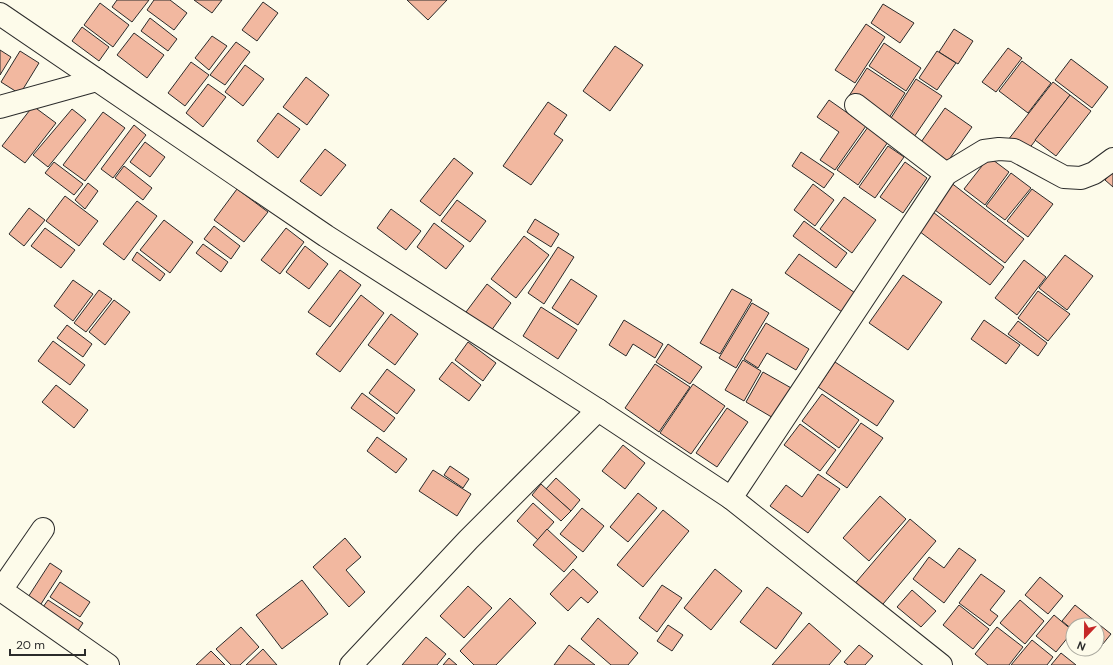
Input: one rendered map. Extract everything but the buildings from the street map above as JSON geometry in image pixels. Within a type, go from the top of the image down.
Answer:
[{"type":"street","points":[[0,14],[326,236],[598,410],[731,498],[941,665]]},
{"type":"street","points":[[0,107],[97,80]]},
{"type":"street","points":[[856,105],[946,174]]},
{"type":"street","points":[[731,498],[946,174],[984,151],[999,149],[1014,150],[1064,177],[1081,178],[1094,173],[1113,159]]},
{"type":"street","points":[[351,665],[452,557],[598,410]]},
{"type":"street","points":[[43,529],[1,590],[4,601],[108,665]]}]
